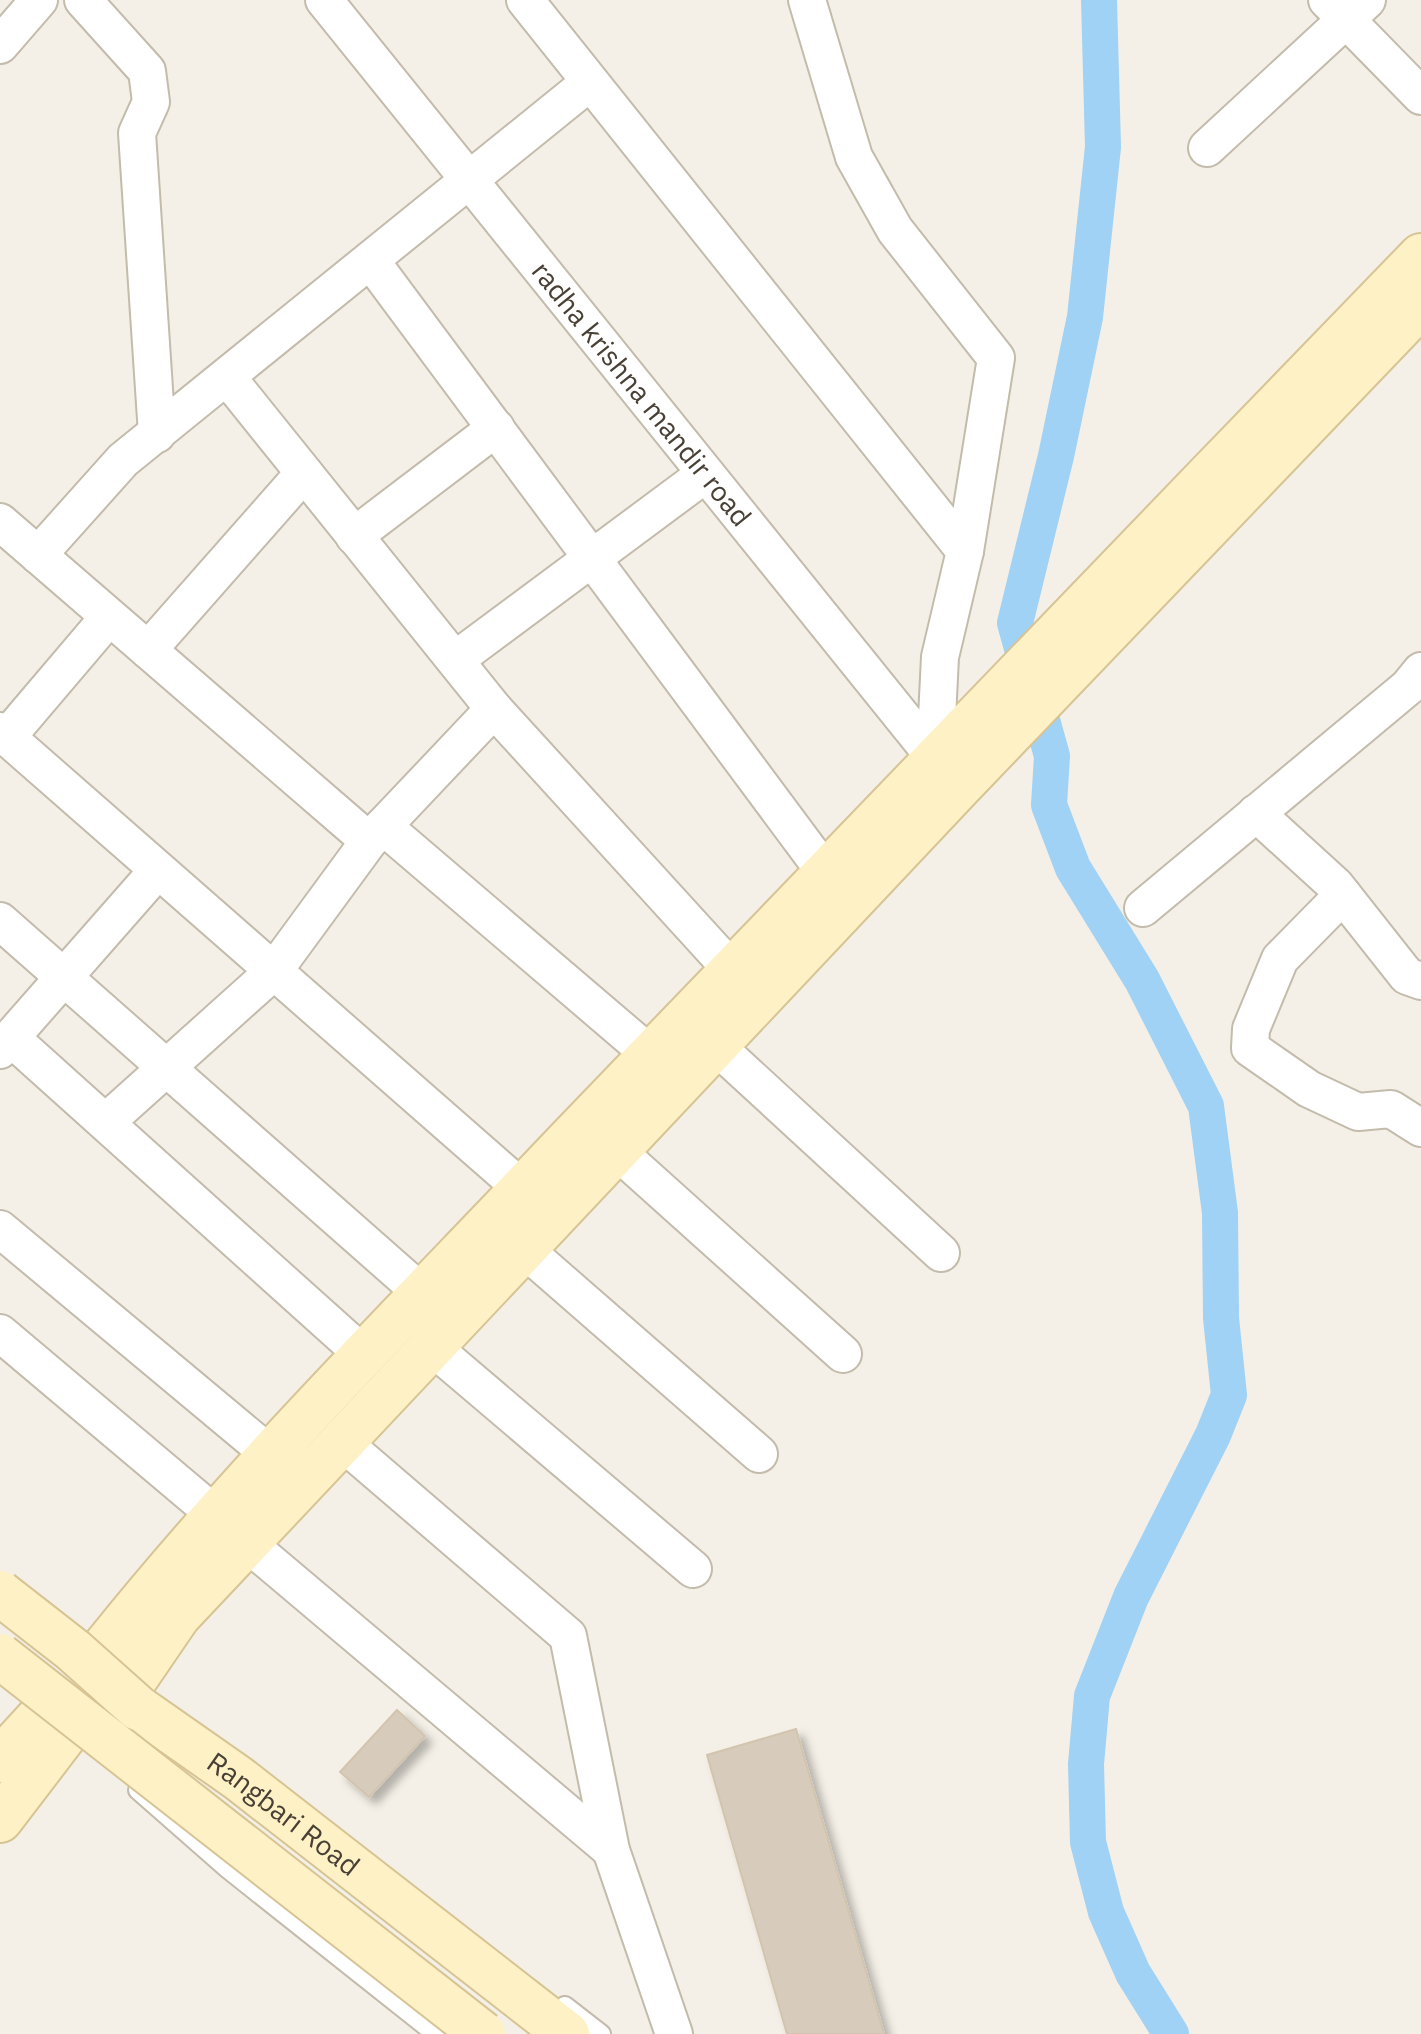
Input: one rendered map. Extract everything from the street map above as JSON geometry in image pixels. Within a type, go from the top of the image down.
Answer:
[{"type":"street","points":[[0,45],[39,0]]},
{"type":"street","points":[[83,0],[147,71],[151,102],[137,133],[157,434]]},
{"type":"street","name":"radha krishna mandir road","points":[[324,0],[704,475],[956,772]]},
{"type":"street","points":[[525,0],[965,551]]},
{"type":"street","points":[[807,0],[854,157],[895,230],[996,358],[965,551],[940,657],[956,772]]},
{"type":"street","points":[[1207,148],[1347,7],[1421,96]]},
{"type":"street","points":[[38,555],[123,460],[590,82]]},
{"type":"street","points":[[144,1688],[178,1616],[232,1529],[288,1470],[365,1356],[423,1294],[538,1204],[617,1151],[716,1046],[956,772],[987,704],[1421,256]]},
{"type":"street","points":[[371,261],[825,872]]},
{"type":"street","points":[[288,1470],[342,1442],[524,1249],[538,1204],[651,1055],[825,872],[956,772],[1087,655],[1421,305]]},
{"type":"street","points":[[227,377],[494,709],[732,970]]},
{"type":"street","points":[[354,536],[496,428]]},
{"type":"street","points":[[148,650],[304,473]]},
{"type":"street","points":[[455,660],[704,475]]},
{"type":"street","points":[[0,522],[148,650],[651,1055]]},
{"type":"street","points":[[109,617],[4,734],[538,1204]]},
{"type":"street","points":[[1143,908],[1408,687],[1421,671]]},
{"type":"street","points":[[106,1122],[273,972],[376,834],[494,709]]},
{"type":"street","points":[[1256,813],[1343,895],[1407,976],[1421,981]]},
{"type":"street","points":[[158,870],[6,1044],[106,1122],[365,1356]]},
{"type":"street","points":[[1343,895],[1280,959],[1251,1029],[1250,1048],[1309,1089],[1358,1112],[1391,1109],[1421,1128]]},
{"type":"street","points":[[0,921],[423,1294]]},
{"type":"street","points":[[716,1046],[941,1253]]},
{"type":"street","points":[[617,1151],[843,1354]]},
{"type":"street","points":[[0,1229],[288,1470]]},
{"type":"street","points":[[524,1249],[759,1454]]},
{"type":"street","points":[[0,1333],[611,1850]]},
{"type":"street","points":[[432,1347],[693,1569]]},
{"type":"street","points":[[342,1442],[568,1636],[611,1850],[674,2034]]},
{"type":"street","points":[[106,1645],[157,1581],[232,1529]]},
{"type":"street","name":"Rangbari Road","points":[[0,1593],[73,1650],[138,1708],[559,2015]]},
{"type":"street","name":"Rangbari Road","points":[[0,1656],[483,2034]]},
{"type":"street","points":[[0,1760],[70,1717]]},
{"type":"street","points":[[0,1820],[70,1717]]},
{"type":"lane","points":[[70,1717],[102,1759],[228,1869],[436,2034]]},
{"type":"lane","points":[[194,1724],[404,1883]]},
{"type":"lane","points":[[559,2015],[601,2034]]},
{"type":"building","points":[[397,1710],[425,1736],[369,1797],[340,1772]]},
{"type":"building","points":[[796,1729],[884,2034],[787,2034],[707,1755]]},
{"type":"waterway","points":[[1099,0],[1103,147],[1085,317],[1056,456],[1015,623],[1052,756],[1049,805],[1073,868],[1142,980],[1206,1106],[1220,1213],[1221,1318],[1229,1395],[1213,1435],[1131,1597],[1092,1696],[1086,1764],[1088,1842],[1106,1912],[1133,1973],[1171,2034]]}]
